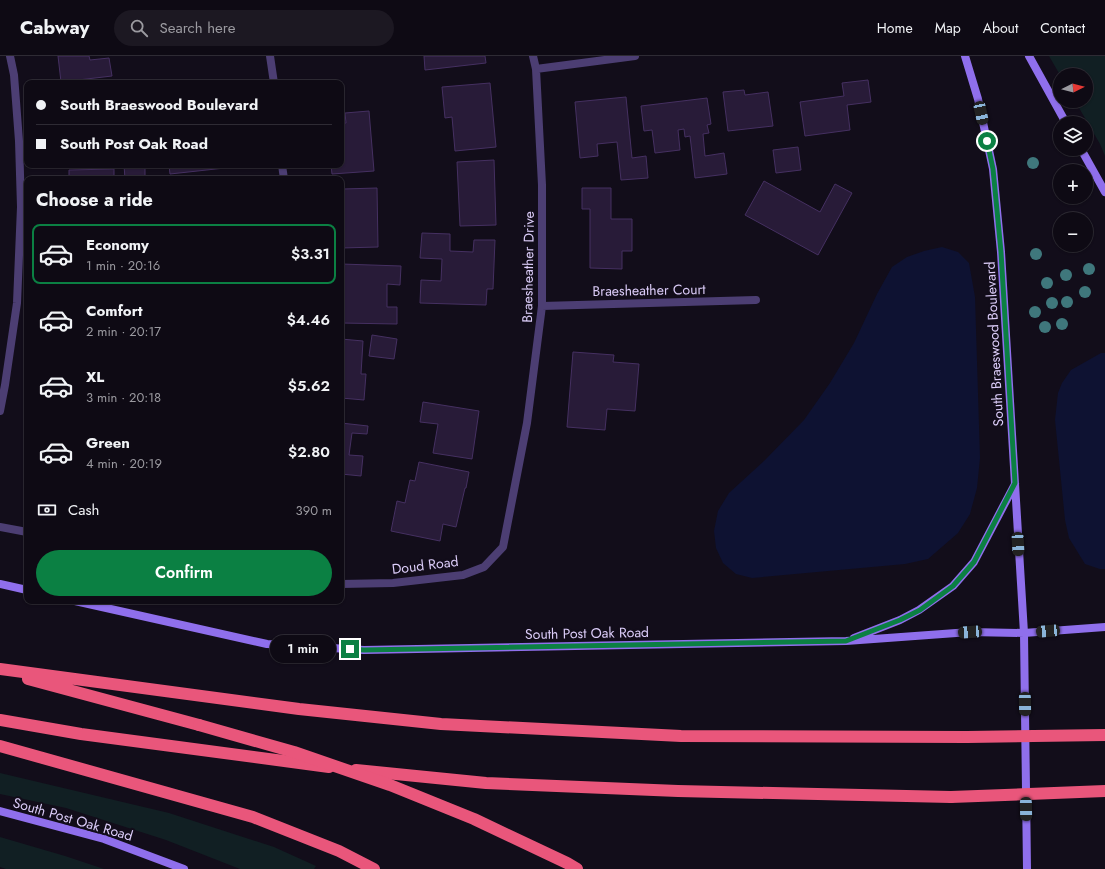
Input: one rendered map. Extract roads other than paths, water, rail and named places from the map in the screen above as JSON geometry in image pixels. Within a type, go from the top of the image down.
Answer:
[{"type":"highway","points":[[0,670],[294,752],[390,786],[474,819],[577,869]]},
{"type":"highway","points":[[0,670],[299,709],[441,724],[680,736],[967,737],[1105,735]]},
{"type":"highway","points":[[0,720],[81,734],[353,770],[486,783],[678,791],[951,797],[1105,792]]},
{"type":"highway","points":[[0,746],[253,817],[340,851],[374,869]]},
{"type":"main road","name":"South Braeswood Boulevard","points":[[965,56],[978,99],[993,169],[1001,252],[1024,633],[1027,869]]},
{"type":"main road","points":[[1029,56],[1062,116]]},
{"type":"main road","points":[[1085,156],[1105,192]]},
{"type":"main road","points":[[846,641],[900,620],[920,610],[953,586],[974,562],[1015,483]]},
{"type":"main road","points":[[0,584],[24,589]]},
{"type":"main road","name":"South Post Oak Road","points":[[88,604],[267,644],[364,650],[846,641],[970,632],[1024,633],[1105,627]]},
{"type":"main road","name":"South Post Oak Road","points":[[0,811],[104,839],[184,869]]},
{"type":"street","points":[[0,411],[16,303],[21,207],[19,142],[14,75],[10,56]]},
{"type":"street","points":[[270,56],[274,80]]},
{"type":"street","name":"Braesheather Drive","points":[[503,547],[527,423],[542,306],[542,185],[536,69],[533,56]]},
{"type":"street","points":[[536,69],[635,56]]},
{"type":"street","name":"Braesheather Court","points":[[542,306],[756,300]]},
{"type":"street","points":[[0,527],[24,531]]},
{"type":"street","name":"Doud Road","points":[[344,584],[393,583],[463,575],[484,568],[503,547]]}]
